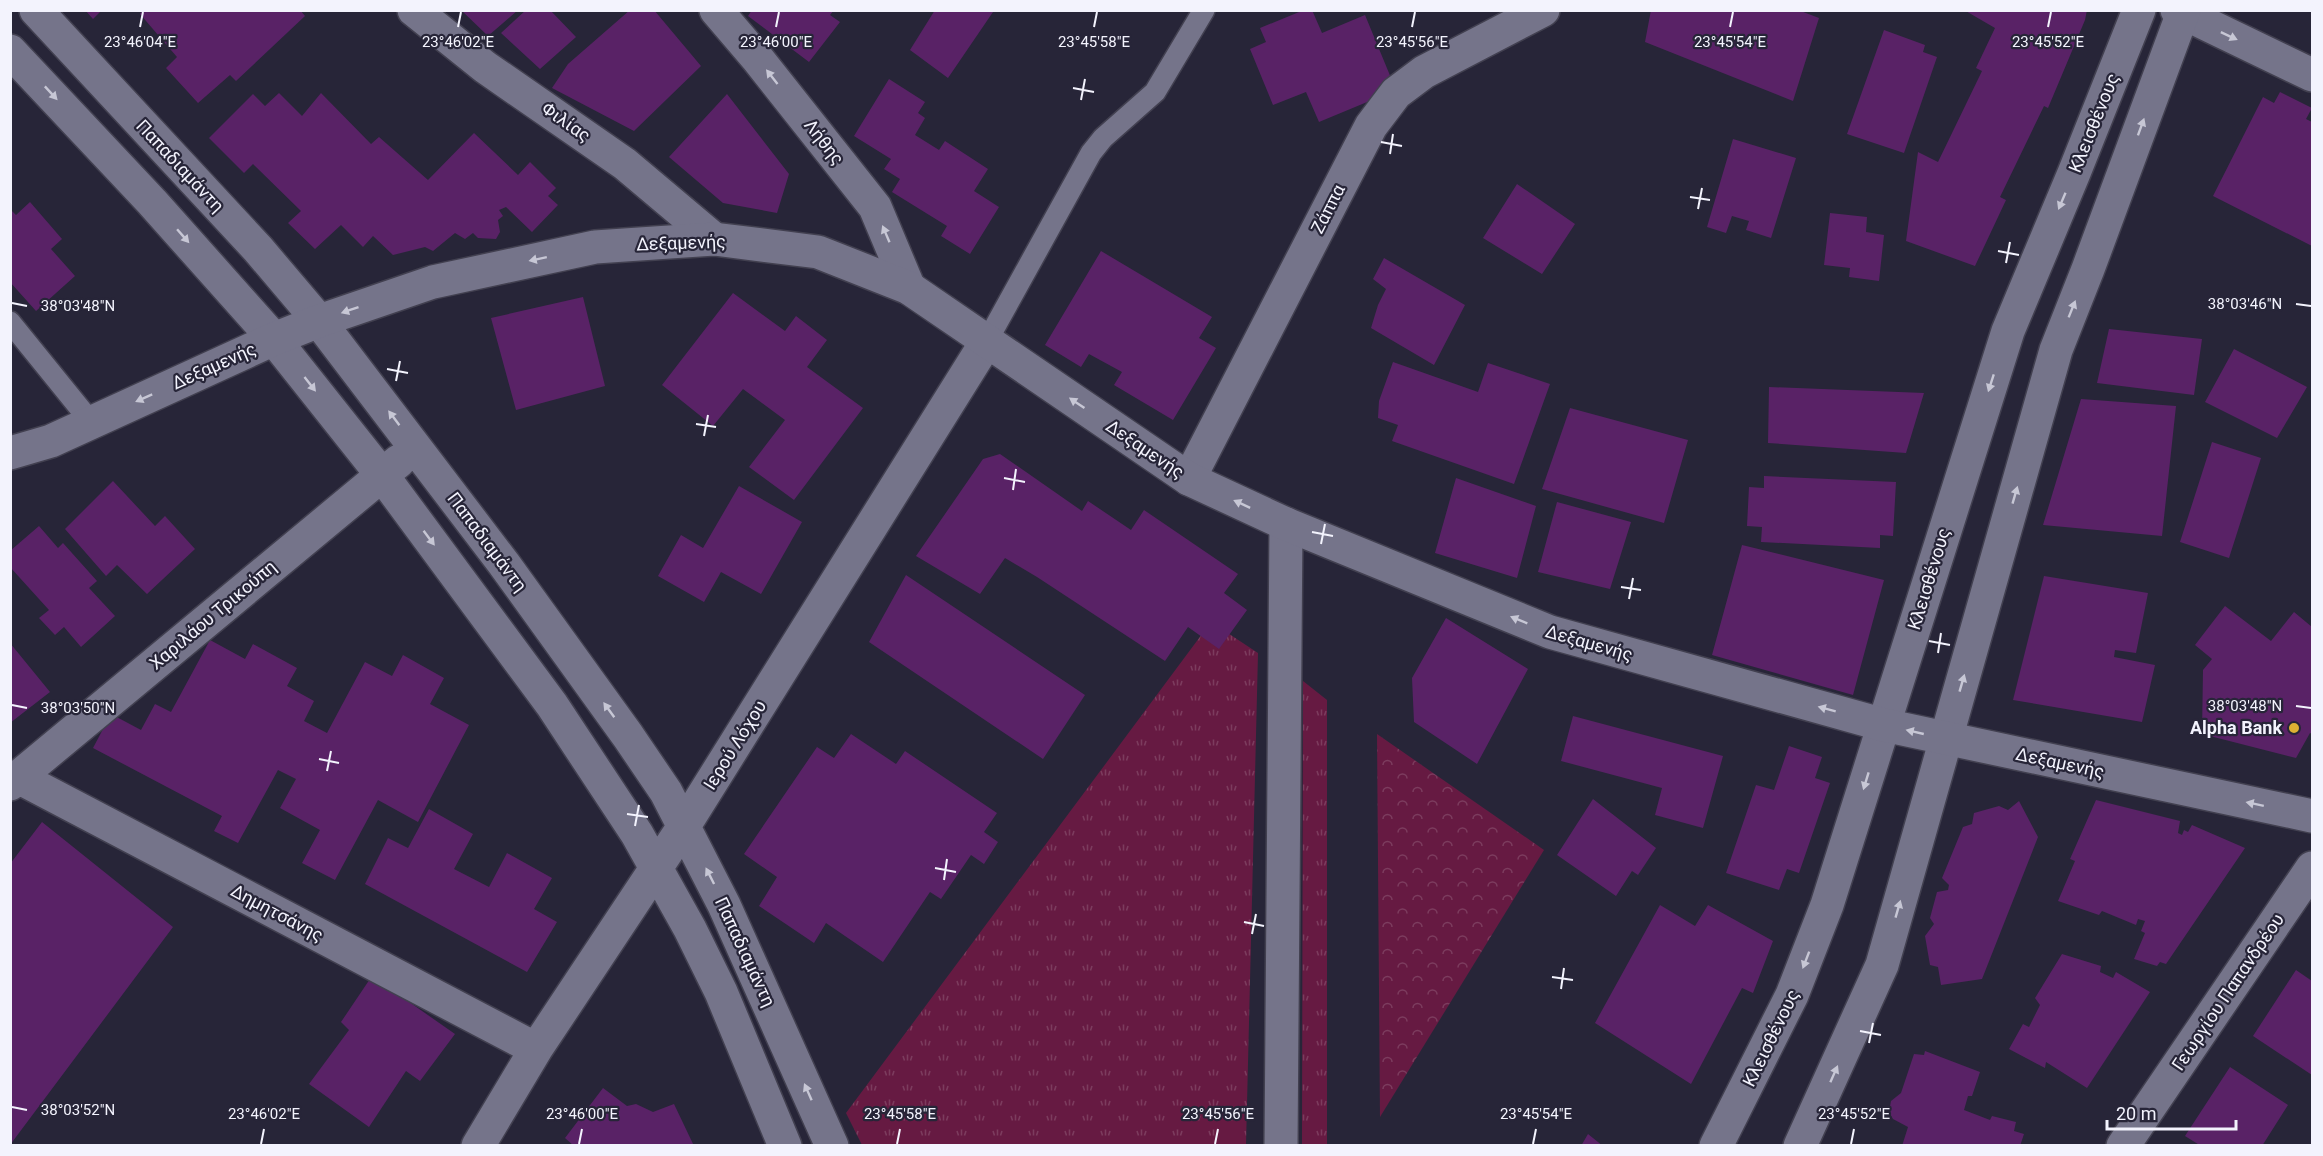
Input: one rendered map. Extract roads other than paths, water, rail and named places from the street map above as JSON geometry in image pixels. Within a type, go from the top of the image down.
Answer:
[{"type":"street","name":"Παπαδιαμάντη","points":[[36,10],[258,249],[319,321],[416,446],[628,736],[666,792],[684,826],[728,915],[832,1146]]},
{"type":"street","name":"Φιλίας","points":[[414,10],[485,67],[626,164],[714,239]]},
{"type":"street","name":"Λήθης","points":[[716,10],[875,207],[909,288]]},
{"type":"street","name":"Ζάππα","points":[[1189,479],[1371,126],[1396,93],[1424,72],[1543,10]]},
{"type":"street","name":"Κλεισθένους","points":[[1716,1146],[1792,995],[1827,905],[2008,331],[2139,10]]},
{"type":"street","points":[[1800,1146],[1882,965],[2056,350],[2181,12],[2313,75]]},
{"type":"street","points":[[10,51],[152,202],[274,339],[382,475],[552,705],[657,868],[722,993],[785,1146]]},
{"type":"street","name":"Δεξαμενής","points":[[10,453],[51,441],[274,339],[433,282],[595,247],[714,239],[818,252],[909,288],[1189,479],[1286,524],[1550,633],[1884,725],[2313,816]]},
{"type":"street","points":[[2008,331],[2056,350]]},
{"type":"street","name":"Ιερού Λόχου","points":[[478,1146],[536,1050],[684,826],[987,341]]},
{"type":"street","name":"Χαριλάου Τρικούπη","points":[[14,781],[416,446]]},
{"type":"street","points":[[1281,1146],[1286,524]]},
{"type":"street","name":"Δημητσάνης","points":[[14,781],[536,1050]]},
{"type":"street","name":"Γεωργίου Παπανδρέου","points":[[2123,1146],[2313,868]]},
{"type":"lane","points":[[987,341],[1091,153],[1103,138],[1155,92],[1204,10]]},
{"type":"lane","points":[[10,322],[91,422]]},
{"type":"place","name":"Alpha Bank","points":[[2294,728]]}]
